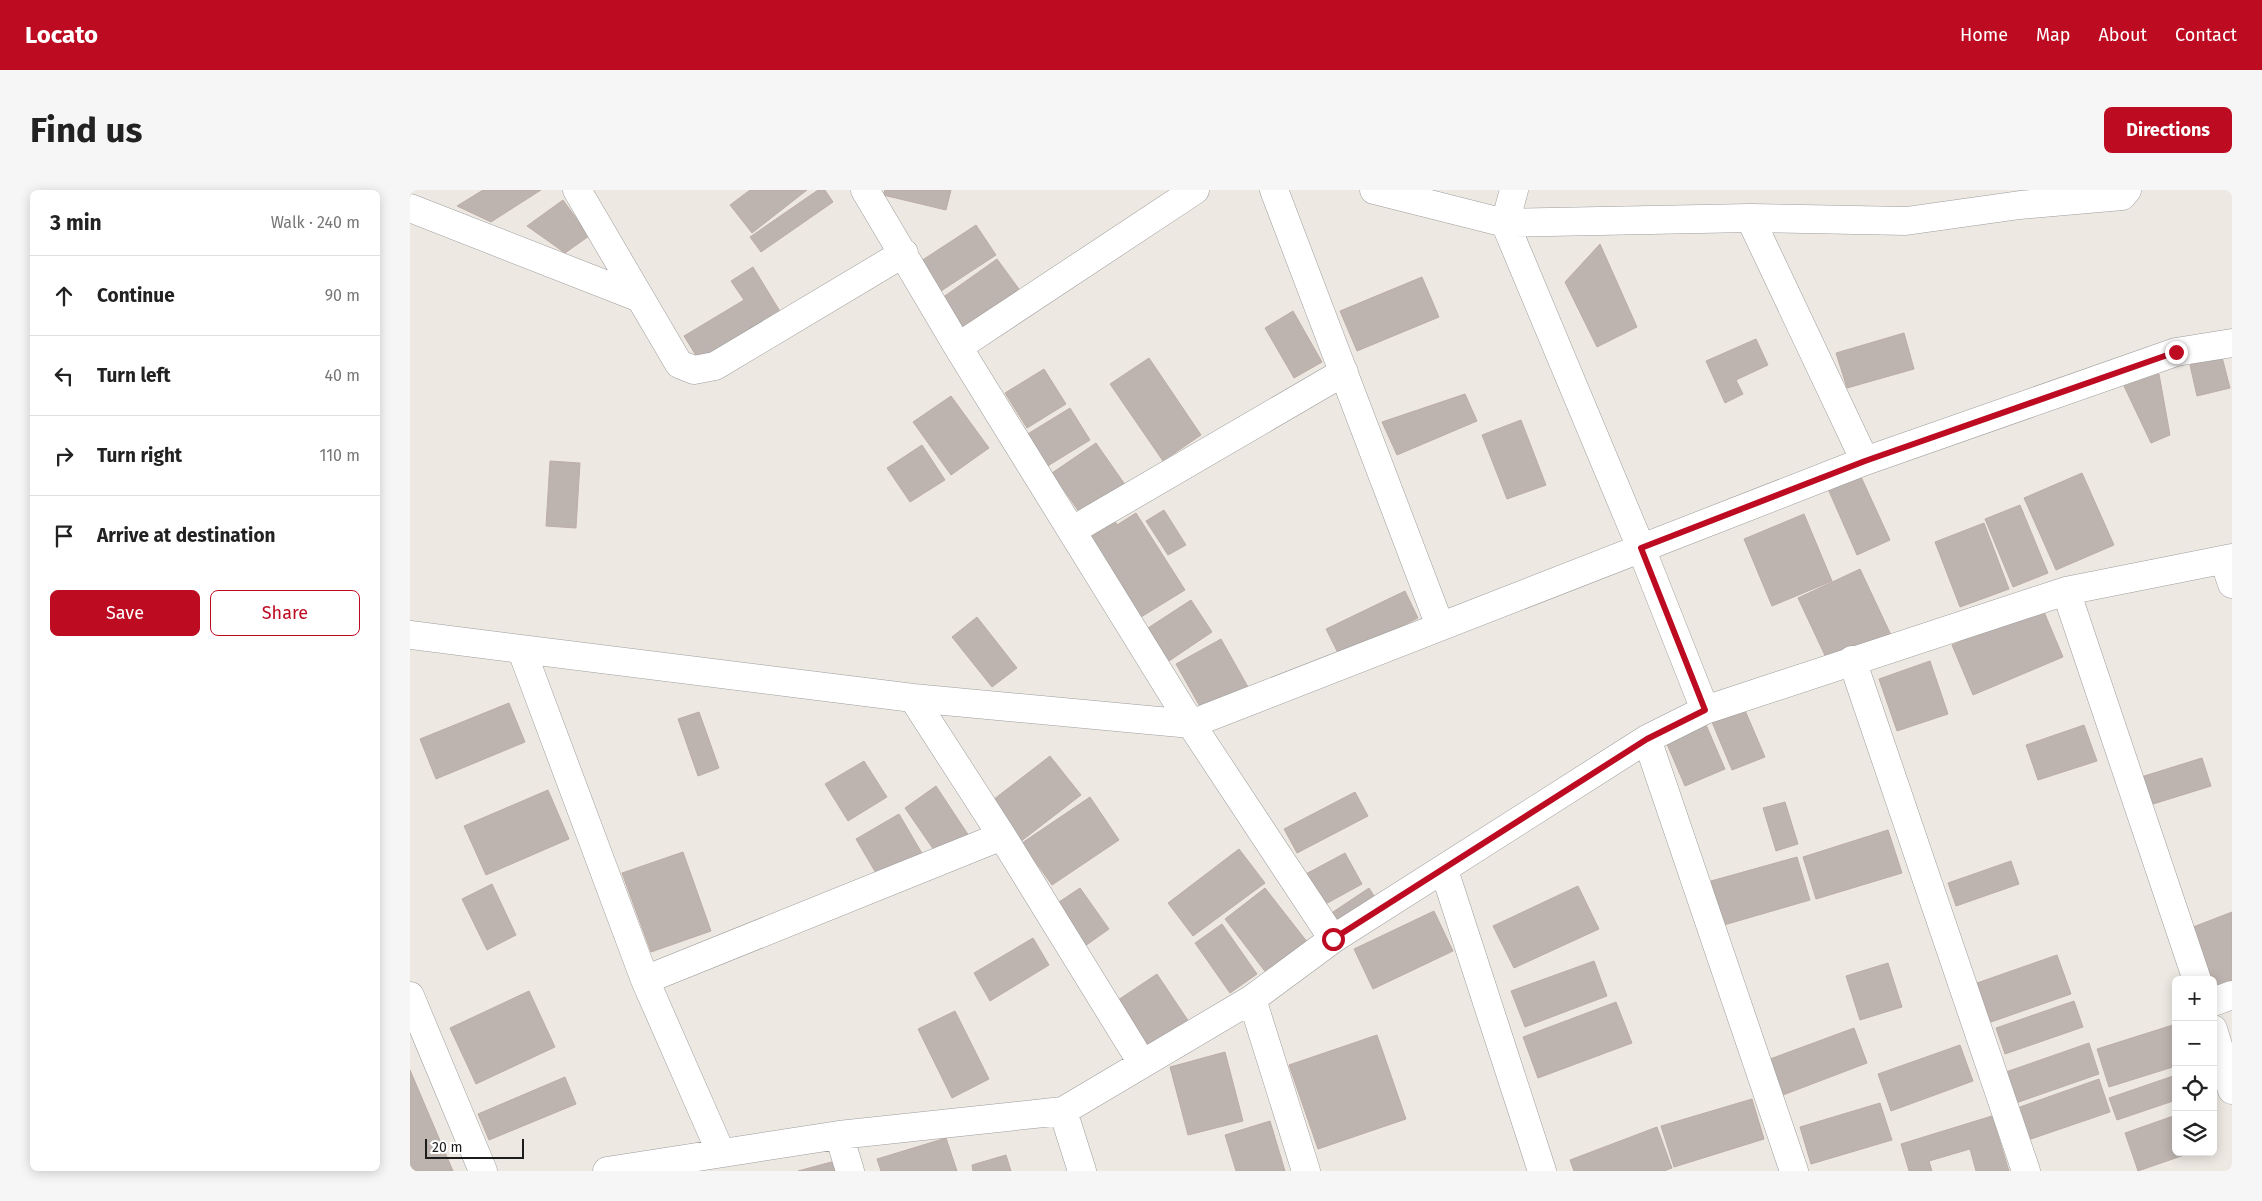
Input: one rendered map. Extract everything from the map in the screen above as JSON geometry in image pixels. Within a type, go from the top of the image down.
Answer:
[{"type":"street","points":[[577,190],[679,364],[694,370],[715,366],[904,253]]},
{"type":"street","points":[[865,190],[958,347],[1073,530],[1191,724],[1333,939]]},
{"type":"street","points":[[958,347],[1195,190]]},
{"type":"street","points":[[1274,190],[1440,626]]},
{"type":"street","points":[[1374,190],[1505,224],[1750,218],[1906,221],[2020,205],[2122,196],[2127,190]]},
{"type":"street","points":[[1514,190],[1505,224],[1641,548],[1705,710]]},
{"type":"street","points":[[410,208],[640,298]]},
{"type":"street","points":[[1750,218],[1865,461]]},
{"type":"street","points":[[410,636],[913,698],[1191,724],[1865,461],[2176,352],[2232,343]]},
{"type":"street","points":[[1073,530],[1344,372]]},
{"type":"street","points":[[615,1170],[839,1135],[1063,1111],[1252,999],[1333,939],[1647,739],[1705,710],[2066,591],[2136,575],[2229,568]]},
{"type":"street","points":[[2066,591],[2196,976]]},
{"type":"street","points":[[522,651],[645,980],[721,1152]]},
{"type":"street","points":[[1852,660],[2026,1171]]},
{"type":"street","points":[[913,698],[1002,836],[1142,1063]]},
{"type":"street","points":[[1647,739],[1794,1171]]},
{"type":"street","points":[[645,980],[1002,836]]},
{"type":"street","points":[[1444,870],[1542,1171]]},
{"type":"street","points":[[2217,1001],[2232,995]]},
{"type":"street","points":[[410,996],[483,1171]]},
{"type":"street","points":[[1252,999],[1306,1171]]},
{"type":"street","points":[[2217,1042],[2232,1090]]},
{"type":"street","points":[[1063,1111],[1082,1171]]},
{"type":"street","points":[[839,1135],[850,1171]]},
{"type":"building","points":[[483,190],[541,190],[491,222],[457,206]]},
{"type":"building","points":[[750,190],[807,190],[752,233],[730,205]]},
{"type":"building","points":[[818,190],[825,190],[833,202],[761,252],[750,237]]},
{"type":"building","points":[[885,190],[951,190],[946,210],[883,195]]},
{"type":"building","points":[[563,200],[589,236],[565,253],[527,226]]},
{"type":"building","points":[[976,225],[996,255],[938,293],[918,263]]},
{"type":"building","points":[[1600,244],[1637,327],[1597,347],[1565,282]]},
{"type":"building","points":[[997,259],[1019,289],[963,328],[942,298]]},
{"type":"building","points":[[753,267],[781,313],[700,362],[684,336],[744,300],[731,281]]},
{"type":"building","points":[[1422,277],[1439,317],[1357,351],[1340,311]]},
{"type":"building","points":[[1293,311],[1322,362],[1294,378],[1265,328]]},
{"type":"building","points":[[1904,333],[1914,369],[1847,388],[1836,353]]},
{"type":"building","points":[[1756,339],[1768,365],[1736,380],[1743,394],[1725,403],[1706,361]]},
{"type":"building","points":[[2222,357],[2230,388],[2197,396],[2190,365]]},
{"type":"building","points":[[1149,358],[1201,435],[1163,461],[1110,384]]},
{"type":"building","points":[[1044,369],[1066,404],[1027,428],[1005,393]]},
{"type":"building","points":[[2159,374],[2170,435],[2151,443],[2124,386]]},
{"type":"building","points":[[1465,394],[1477,421],[1397,455],[1382,422]]},
{"type":"building","points":[[951,396],[989,448],[951,475],[913,422]]},
{"type":"building","points":[[1070,408],[1090,440],[1046,467],[1026,435]]},
{"type":"building","points":[[1521,420],[1546,485],[1507,499],[1482,435]]},
{"type":"building","points":[[1096,443],[1126,486],[1082,516],[1052,473]]},
{"type":"building","points":[[922,445],[945,480],[910,502],[887,468]]},
{"type":"building","points":[[550,461],[580,463],[576,528],[546,526]]},
{"type":"building","points":[[1857,468],[1890,540],[1857,555],[1825,482]]},
{"type":"building","points":[[2082,473],[2114,545],[2056,570],[2024,498]]},
{"type":"building","points":[[2020,505],[2048,573],[2013,587],[1985,519]]},
{"type":"building","points":[[1164,510],[1186,545],[1168,555],[1146,521]]},
{"type":"building","points":[[1136,513],[1185,590],[1141,617],[1091,537],[1115,521],[1117,525]]},
{"type":"building","points":[[1804,514],[1832,581],[1772,606],[1744,539]]},
{"type":"building","points":[[1984,523],[2009,589],[1960,607],[1935,542]]},
{"type":"building","points":[[1860,569],[1891,635],[1829,664],[1798,598]]},
{"type":"building","points":[[1405,591],[1418,618],[1340,657],[1326,629]]},
{"type":"building","points":[[1191,600],[1212,632],[1169,661],[1148,628]]},
{"type":"building","points":[[2042,607],[2063,657],[1973,695],[1952,645]]},
{"type":"building","points":[[977,617],[1017,668],[992,687],[952,637]]},
{"type":"building","points":[[1221,639],[1248,687],[1203,712],[1176,664]]},
{"type":"building","points":[[1930,661],[1948,714],[1897,731],[1879,679]]},
{"type":"building","points":[[509,703],[525,742],[436,779],[420,739]]},
{"type":"building","points":[[1744,708],[1765,757],[1732,770],[1712,722]]},
{"type":"building","points":[[699,712],[719,768],[698,776],[678,719]]},
{"type":"building","points":[[1704,720],[1725,769],[1685,786],[1664,737]]},
{"type":"building","points":[[2084,725],[2097,761],[2038,780],[2026,745]]},
{"type":"building","points":[[1050,756],[1081,795],[1020,842],[989,803]]},
{"type":"building","points":[[2202,758],[2211,786],[2150,805],[2141,777]]},
{"type":"building","points":[[864,761],[887,797],[848,821],[825,784]]},
{"type":"building","points":[[936,786],[971,839],[936,853],[905,808]]},
{"type":"building","points":[[548,790],[569,839],[486,875],[464,826]]},
{"type":"building","points":[[1355,792],[1368,816],[1297,853],[1284,829]]},
{"type":"building","points":[[1090,797],[1119,840],[1052,885],[1022,843]]},
{"type":"building","points":[[1785,802],[1798,844],[1776,851],[1763,808]]},
{"type":"building","points":[[899,814],[923,855],[880,880],[856,839]]},
{"type":"building","points":[[1888,830],[1902,873],[1816,899],[1803,857]]},
{"type":"building","points":[[1239,849],[1265,883],[1193,936],[1168,903]]},
{"type":"building","points":[[683,852],[711,931],[651,952],[622,873]]},
{"type":"building","points":[[1345,853],[1362,884],[1322,906],[1304,875]]},
{"type":"building","points":[[1797,857],[1810,900],[1724,925],[1711,881]]},
{"type":"building","points":[[2011,861],[2019,884],[1956,906],[1948,883]]},
{"type":"building","points":[[492,884],[516,935],[487,950],[462,899]]},
{"type":"building","points":[[1578,886],[1599,929],[1514,968],[1493,926]]},
{"type":"building","points":[[1080,888],[1109,929],[1085,946],[1056,904]]},
{"type":"building","points":[[1265,888],[1308,943],[1267,974],[1225,919]]},
{"type":"building","points":[[1369,888],[1378,902],[1336,929],[1327,916]]},
{"type":"building","points":[[1434,911],[1453,951],[1373,989],[1354,949]]},
{"type":"building","points":[[2232,912],[2232,987],[2217,991],[2217,976],[2206,976],[2188,929]]},
{"type":"building","points":[[1222,924],[1257,974],[1230,993],[1195,943]]},
{"type":"building","points":[[1033,938],[1049,965],[990,1001],[974,973]]},
{"type":"building","points":[[2057,955],[2071,994],[1991,1022],[1977,983]]},
{"type":"building","points":[[1594,961],[1607,996],[1525,1027],[1511,991]]},
{"type":"building","points":[[1888,963],[1902,1007],[1860,1020],[1846,976]]},
{"type":"building","points":[[1157,974],[1189,1022],[1148,1050],[1115,1002]]},
{"type":"building","points":[[529,991],[555,1047],[476,1084],[450,1028]]},
{"type":"building","points":[[2074,1001],[2083,1027],[2005,1054],[1996,1028]]},
{"type":"building","points":[[1616,1002],[1632,1043],[1538,1078],[1523,1037]]},
{"type":"building","points":[[955,1011],[989,1079],[952,1098],[918,1029]]},
{"type":"building","points":[[2172,1025],[2172,1067],[2109,1087],[2097,1049]]},
{"type":"building","points":[[1854,1028],[1867,1063],[1783,1095],[1770,1059]]},
{"type":"building","points":[[1377,1035],[1406,1119],[1318,1149],[1289,1065]]},
{"type":"building","points":[[2089,1043],[2099,1074],[2013,1104],[2003,1073]]},
{"type":"building","points":[[1960,1045],[1973,1081],[1891,1111],[1878,1074]]},
{"type":"building","points":[[1225,1052],[1243,1121],[1188,1135],[1170,1067]]},
{"type":"building","points":[[410,1070],[453,1171],[410,1171]]},
{"type":"building","points":[[2172,1076],[2172,1101],[2117,1120],[2109,1098]]},
{"type":"building","points":[[565,1077],[576,1104],[489,1140],[478,1114]]},
{"type":"building","points":[[2099,1079],[2110,1112],[2028,1140],[2017,1108]]},
{"type":"building","points":[[1752,1099],[1764,1139],[1674,1167],[1661,1126]]},
{"type":"building","points":[[1880,1103],[1892,1140],[1811,1164],[1800,1127]]},
{"type":"building","points":[[1992,1116],[2009,1171],[1976,1171],[1970,1149],[1929,1161],[1932,1171],[1909,1171],[1901,1144]]},
{"type":"building","points":[[2172,1116],[2172,1156],[2181,1156],[2138,1171],[2125,1133]]},
{"type":"building","points":[[1270,1121],[1285,1171],[1236,1171],[1225,1135]]},
{"type":"building","points":[[1657,1127],[1672,1168],[1664,1171],[1574,1171],[1570,1160]]},
{"type":"building","points":[[946,1138],[957,1171],[881,1171],[877,1159]]},
{"type":"building","points":[[1006,1155],[1011,1171],[973,1171],[972,1165]]},
{"type":"building","points":[[835,1161],[838,1171],[798,1171]]},
{"type":"route","points":[[1333,939],[1647,739],[1705,710],[1641,548],[1865,461],[2176,352]]}]
